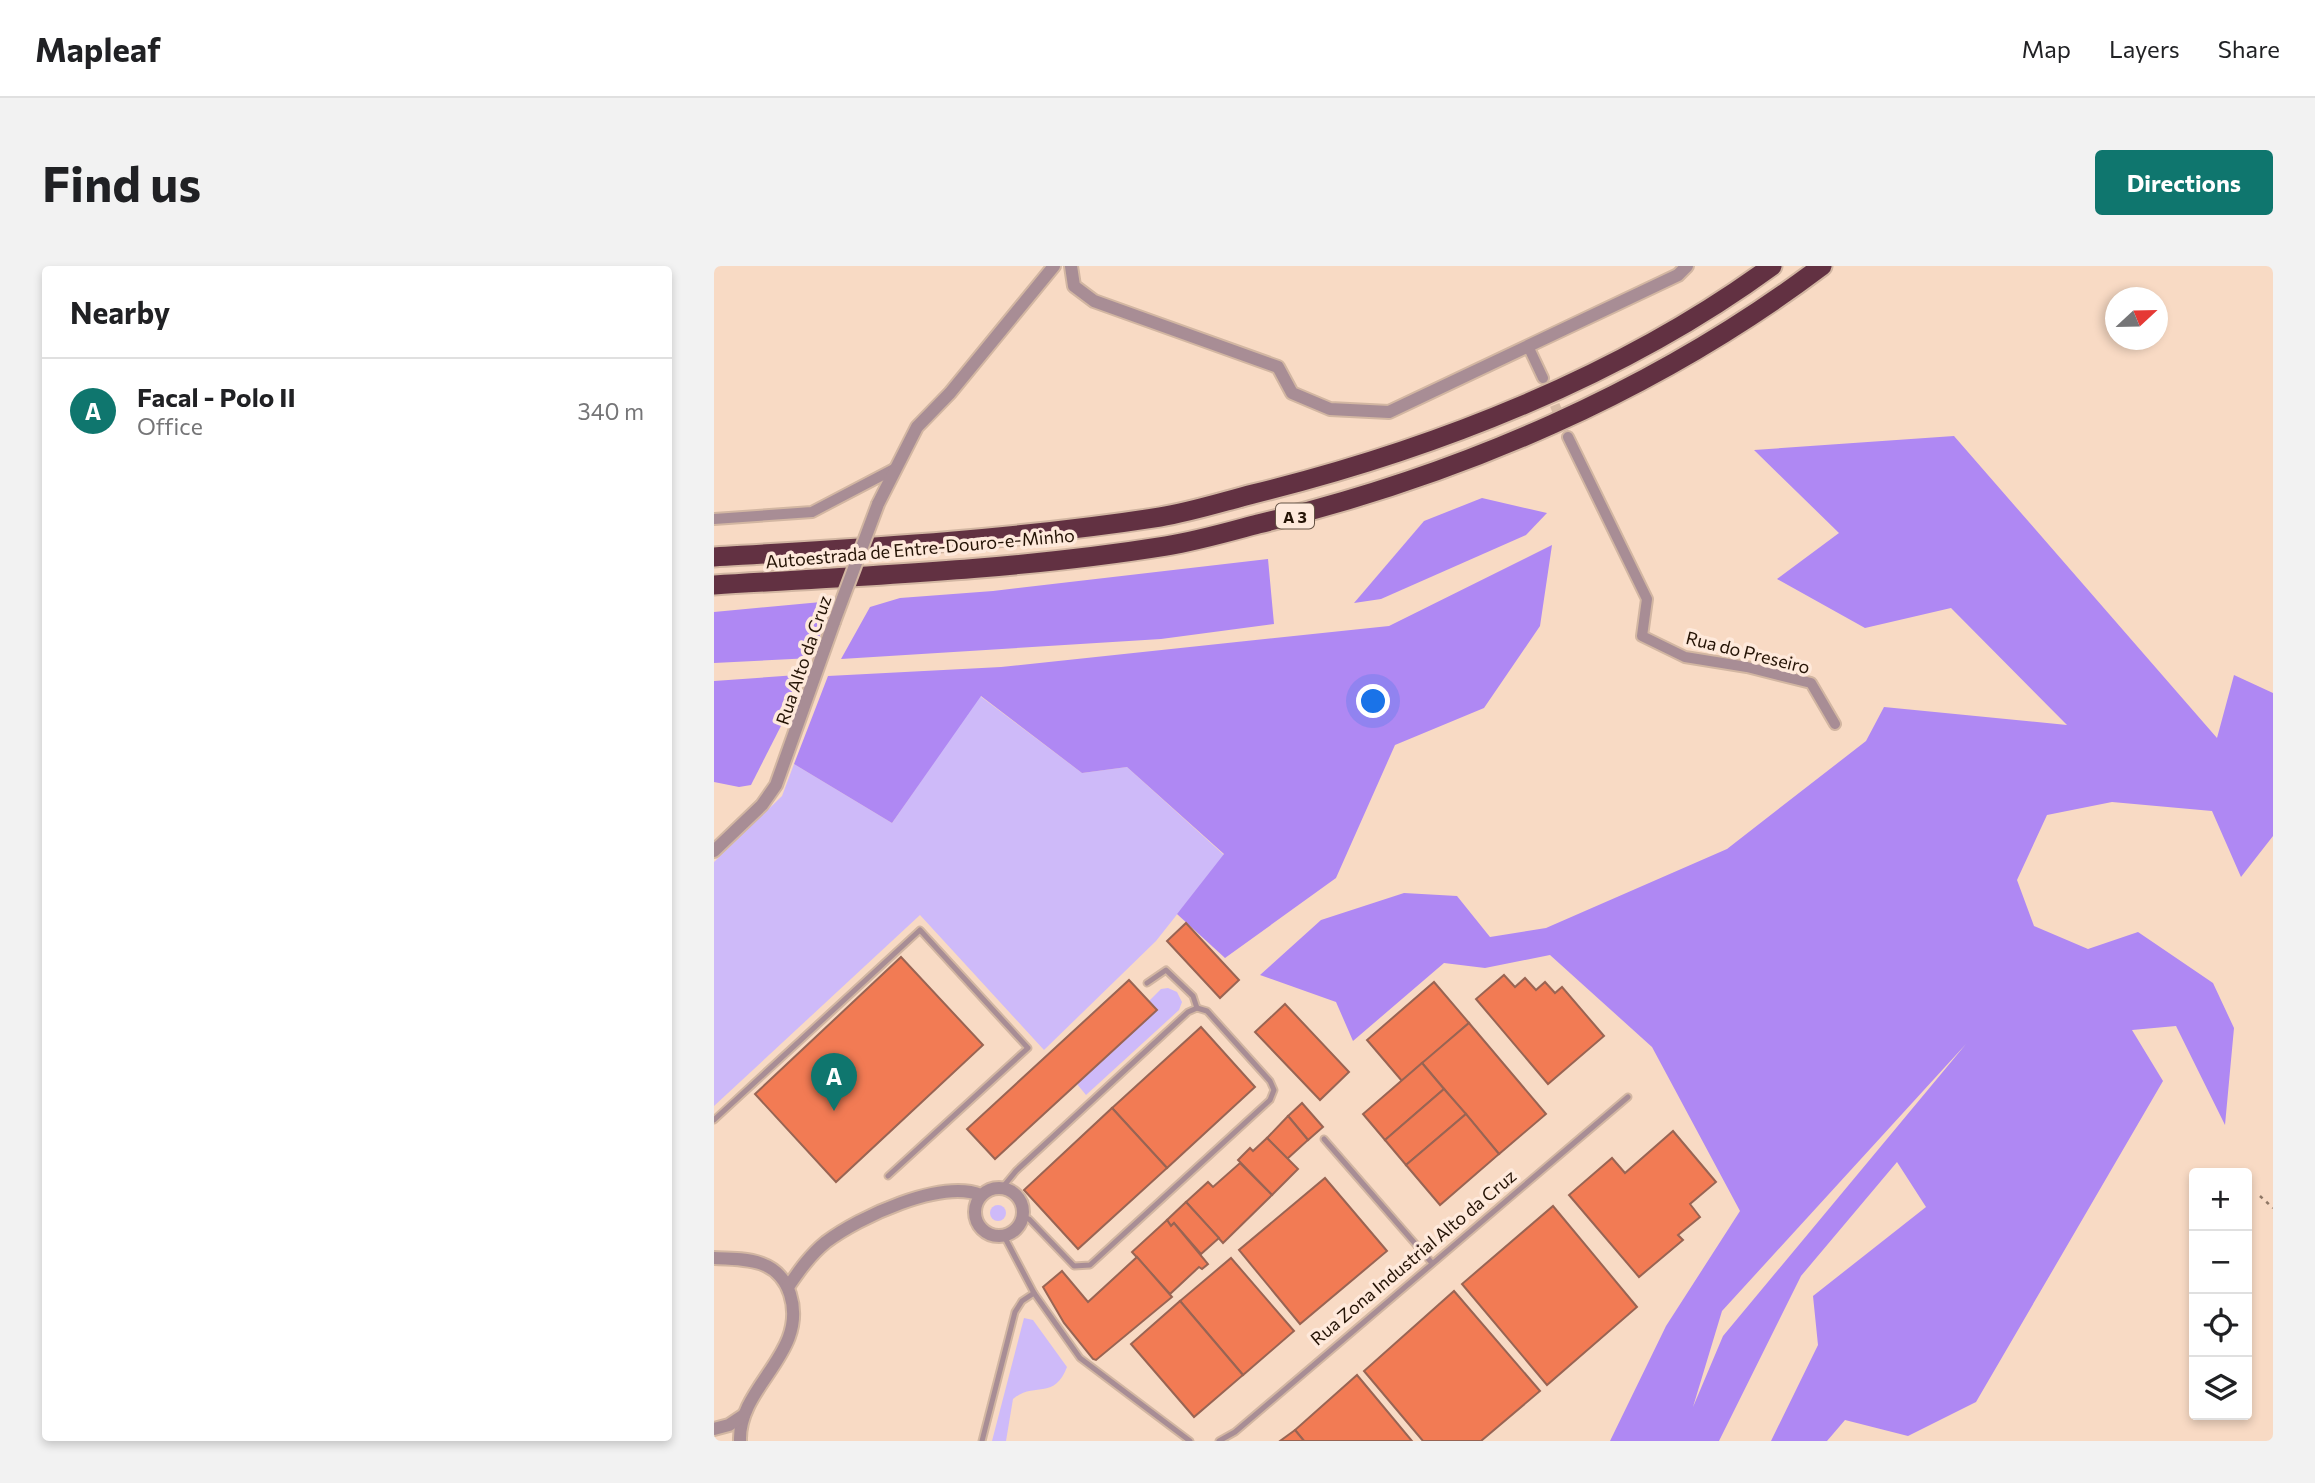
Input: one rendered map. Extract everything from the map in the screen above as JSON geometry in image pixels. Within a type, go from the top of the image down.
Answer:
[{"type":"highway","name":"Autoestrada de Entre-Douro-e-Minho","points":[[714,557],[978,540],[1163,516],[1329,476],[1484,422],[1637,351],[1772,266]]},
{"type":"highway","name":"Autoestrada de Entre-Douro-e-Minho","points":[[714,585],[981,568],[1168,546],[1338,505],[1494,451],[1648,377],[1782,296],[1822,266]]},
{"type":"street","name":"Rua Alto da Cruz","points":[[714,851],[762,805],[776,785],[878,504],[917,427],[950,393],[1054,266]]},
{"type":"street","points":[[1071,266],[1074,286],[1094,301],[1278,368],[1292,393],[1329,409],[1389,412],[1678,275],[1687,266]]},
{"type":"street","points":[[1528,346],[1543,378]]},
{"type":"street","name":"Rua do Preseiro","points":[[1569,437],[1647,599],[1642,636],[1685,657],[1747,667],[1811,684],[1835,724]]},
{"type":"street","points":[[714,519],[812,512],[896,468]]},
{"type":"street","points":[[1002,1188],[1018,1197],[1023,1217],[1018,1227],[1003,1236],[992,1236],[978,1226],[974,1210],[981,1195],[988,1190],[1002,1188]]},
{"type":"street","points":[[788,1287],[808,1259],[826,1242],[861,1219],[954,1190],[981,1195]]},
{"type":"street","points":[[714,1258],[755,1259],[780,1276],[788,1287],[794,1307],[794,1326],[744,1414],[740,1441]]},
{"type":"street","points":[[714,1430],[729,1425],[744,1414]]},
{"type":"street","points":[[714,1430],[735,1441]]},
{"type":"lane","points":[[714,1120],[920,930],[1028,1048],[888,1176]]},
{"type":"lane","points":[[1147,983],[1166,970],[1193,996],[1197,1009]]},
{"type":"lane","points":[[1002,1188],[1005,1181],[1188,1012],[1197,1009],[1207,1011],[1270,1081],[1273,1090],[1270,1100],[1090,1265],[1074,1266],[1029,1219],[1023,1217]]},
{"type":"lane","name":"Rua Zona Industrial Alto da Cruz","points":[[1219,1441],[1235,1432],[1628,1097]]},
{"type":"lane","points":[[1324,1139],[1432,1263]]},
{"type":"lane","points":[[1003,1236],[1056,1327],[1086,1363],[1190,1441]]},
{"type":"lane","points":[[982,1441],[1014,1312],[1022,1301],[1034,1293]]},
{"type":"path","points":[[2260,1196],[2273,1208]]},
{"type":"shaded area","points":[[1954,436],[2217,738],[2234,675],[2273,693],[2273,836],[2241,877],[2212,811],[2112,802],[2047,815],[2017,880],[2034,926],[2088,949],[2138,932],[2213,983],[2234,1028],[2225,1125],[2176,1026],[2132,1030],[2163,1081],[1976,1402],[1908,1436],[1845,1420],[1827,1441],[1771,1441],[1818,1345],[1813,1296],[1926,1207],[1897,1162],[1801,1276],[1719,1441],[1610,1441],[1666,1326],[1740,1211],[1652,1047],[1550,955],[1485,968],[1444,963],[1353,1041],[1336,1002],[1260,975],[1321,920],[1404,893],[1457,896],[1490,937],[1546,928],[1727,849],[1866,741],[1884,707],[2067,725],[1951,608],[1865,628],[1777,579],[1839,533],[1754,450]],"holes":[[[1966,1044],[1723,1336],[1693,1407],[1722,1311]]]},
{"type":"shaded area","points":[[1482,498],[1547,513],[1526,535],[1381,599],[1354,603],[1424,521]]},
{"type":"shaded area","points":[[1552,545],[1540,626],[1484,708],[1395,745],[1336,878],[1225,958],[1177,914],[1224,854],[1127,767],[1082,773],[981,696],[892,823],[794,764],[828,676],[1001,667],[1389,626]]},
{"type":"shaded area","points":[[1268,559],[1274,624],[1161,639],[841,659],[870,607],[900,598],[993,591]]},
{"type":"shaded area","points":[[832,601],[812,658],[714,663],[714,612]]},
{"type":"shaded area","points":[[797,675],[784,720],[751,785],[739,787],[714,782],[714,681]]},
{"type":"shaded area","points":[[980,696],[1082,773],[1127,767],[1224,855],[1156,941],[1044,1050],[920,915],[714,1106],[714,862],[782,796],[794,764],[892,823]]},
{"type":"shaded area","points":[[1168,988],[1177,992],[1182,1002],[1179,1010],[1086,1095],[1077,1084],[1157,1010],[1149,1001],[1161,989]]},
{"type":"shaded area","points":[[998,1205],[1006,1213],[998,1221],[990,1213]]},
{"type":"shaded area","points":[[1024,1318],[1033,1320],[1067,1367],[1056,1384],[1028,1391],[1013,1399],[1006,1441],[992,1441]]},
{"type":"building","points":[[1186,923],[1239,980],[1220,998],[1167,941]]},
{"type":"building","points":[[901,957],[983,1045],[836,1182],[755,1094]]},
{"type":"building","points":[[1504,975],[1515,987],[1525,978],[1536,990],[1545,982],[1555,993],[1562,987],[1604,1036],[1548,1084],[1476,999]]},
{"type":"building","points":[[1129,980],[1157,1010],[995,1159],[967,1129]]},
{"type":"building","points":[[1434,982],[1469,1023],[1402,1081],[1367,1040]]},
{"type":"building","points":[[1285,1004],[1349,1072],[1320,1100],[1255,1032]]},
{"type":"building","points":[[1469,1023],[1546,1114],[1499,1154],[1422,1063]]},
{"type":"building","points":[[1201,1027],[1255,1087],[1167,1168],[1112,1108]]},
{"type":"building","points":[[1422,1063],[1444,1089],[1385,1140],[1363,1114]]},
{"type":"building","points":[[1444,1089],[1466,1114],[1406,1165],[1385,1140]]},
{"type":"building","points":[[1302,1103],[1323,1127],[1308,1140],[1288,1116]]},
{"type":"building","points":[[1112,1108],[1167,1168],[1078,1249],[1024,1190]]},
{"type":"building","points":[[1466,1114],[1499,1154],[1440,1205],[1406,1165]]},
{"type":"building","points":[[1288,1116],[1308,1140],[1287,1159],[1267,1138]]},
{"type":"building","points":[[1673,1131],[1716,1182],[1690,1204],[1700,1217],[1678,1235],[1683,1240],[1639,1277],[1569,1195],[1612,1158],[1625,1173]]},
{"type":"building","points":[[1267,1138],[1298,1169],[1272,1195],[1238,1160],[1250,1148],[1253,1151]]},
{"type":"building","points":[[1240,1163],[1272,1195],[1223,1243],[1186,1202],[1208,1182],[1213,1187]]},
{"type":"building","points":[[1325,1178],[1387,1251],[1300,1324],[1239,1250]]},
{"type":"building","points":[[1186,1202],[1219,1238],[1201,1254],[1174,1223],[1171,1226],[1167,1220]]},
{"type":"building","points":[[1553,1206],[1637,1307],[1547,1385],[1462,1284]]},
{"type":"building","points":[[1167,1220],[1171,1226],[1174,1223],[1208,1264],[1202,1269],[1199,1267],[1170,1294],[1132,1252]]},
{"type":"building","points":[[1137,1257],[1172,1297],[1096,1360],[1093,1359],[1064,1323],[1043,1287],[1062,1271],[1088,1302]]},
{"type":"building","points":[[1231,1258],[1294,1331],[1243,1375],[1180,1301]]},
{"type":"building","points":[[1454,1291],[1540,1391],[1481,1441],[1423,1441],[1364,1371]]},
{"type":"building","points":[[1180,1301],[1243,1375],[1194,1417],[1131,1344]]},
{"type":"building","points":[[1357,1375],[1412,1441],[1304,1441],[1295,1430]]},
{"type":"building","points":[[1295,1430],[1304,1441],[1280,1441]]},
{"type":"tunnel","points":[[1549,391],[1568,437]]},
{"type":"place","name":"Facal - Polo II","points":[[834,1111]]}]
